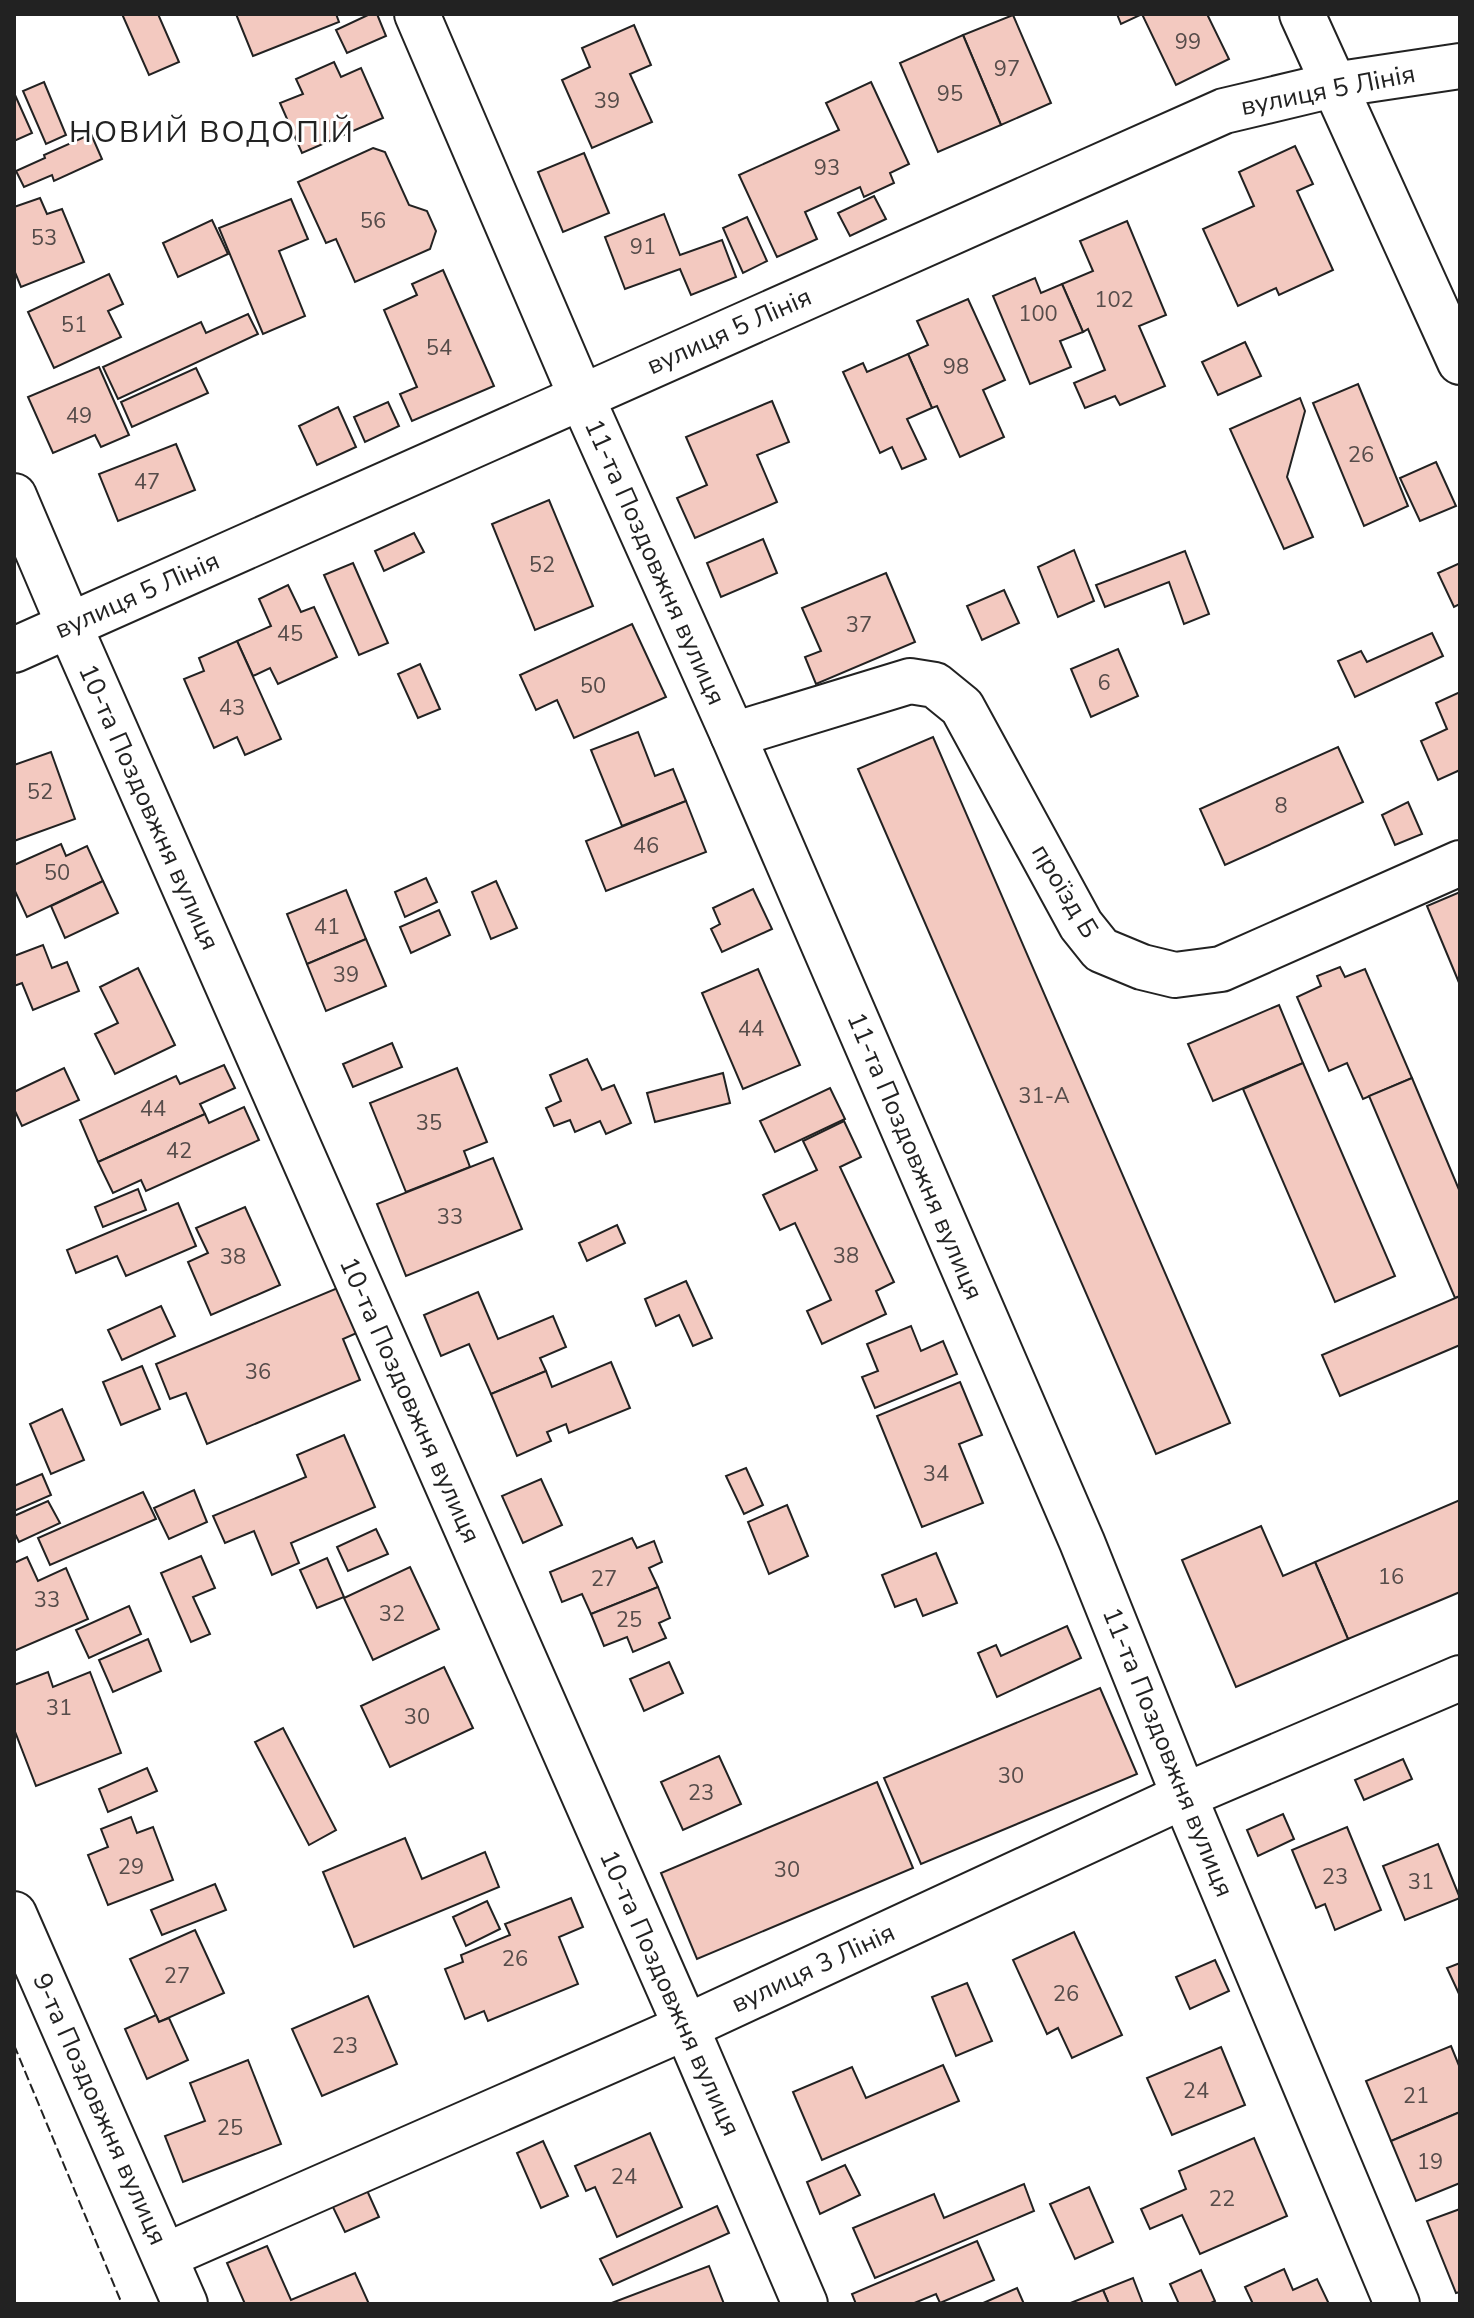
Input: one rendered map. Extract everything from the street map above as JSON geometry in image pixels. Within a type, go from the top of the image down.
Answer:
[{"type":"street","name":"11-та Поздовжня вулиця","points":[[417,14],[1082,1542],[1184,1796],[1397,2304]]},
{"type":"street","points":[[1302,14],[1460,362]]},
{"type":"street","name":"вулиця 5 Лінія","points":[[14,650],[1224,111],[1333,85],[1460,66]]},
{"type":"street","name":"10-та Поздовжня вулиця","points":[[14,496],[805,2304]]},
{"type":"street","name":"проїзд Б","points":[[733,735],[910,681],[935,685],[962,707],[1081,925],[1101,950],[1142,967],[1175,975],[1221,969],[1460,863]]},
{"type":"street","name":"вулиця 3 Лінія","points":[[165,2256],[686,2027],[1184,1796],[1460,1678]]},
{"type":"street","name":"9-та Поздовжня вулиця","points":[[14,1914],[185,2304]]},
{"type":"building","points":[[122,14],[158,14],[179,62],[149,75]]},
{"type":"building","points":[[236,14],[336,14],[339,22],[253,56]]},
{"type":"building","points":[[370,14],[377,14],[386,36],[347,53],[336,30]]},
{"type":"building","points":[[1117,14],[1142,14],[1121,24]]},
{"type":"building","points":[[1142,14],[1207,14],[1229,59],[1176,85]]},
{"type":"building","points":[[1013,15],[1051,103],[1001,125],[963,35]]},
{"type":"building","points":[[634,25],[651,65],[630,74],[652,122],[592,148],[562,80],[590,67],[582,48]]},
{"type":"building","points":[[963,35],[1001,125],[938,152],[900,63]]},
{"type":"building","points":[[334,62],[341,77],[361,68],[383,118],[302,153],[280,103],[303,94],[296,79]]},
{"type":"building","points":[[44,82],[66,135],[46,144],[23,91]]},
{"type":"building","points":[[871,82],[909,164],[890,173],[894,183],[864,197],[860,187],[805,212],[817,239],[777,257],[739,175],[839,130],[826,103]]},
{"type":"building","points":[[14,96],[32,133],[14,141]]},
{"type":"building","points":[[91,134],[102,159],[54,181],[52,175],[24,187],[16,171]]},
{"type":"building","points":[[1295,146],[1313,184],[1297,191],[1333,270],[1279,295],[1276,288],[1238,306],[1203,229],[1254,206],[1239,172]]},
{"type":"building","points":[[373,148],[385,152],[409,205],[427,211],[436,231],[430,249],[355,282],[336,239],[326,243],[298,182]]},
{"type":"building","points":[[584,153],[609,213],[563,232],[538,172]]},
{"type":"building","points":[[874,196],[886,219],[850,236],[838,213]]},
{"type":"building","points":[[40,198],[47,214],[62,209],[84,262],[21,287],[14,270],[14,207]]},
{"type":"building","points":[[291,199],[308,239],[279,251],[305,316],[263,334],[219,228]]},
{"type":"building","points":[[664,214],[680,255],[722,240],[736,277],[691,295],[680,269],[625,289],[605,237]]},
{"type":"building","points":[[747,217],[767,261],[743,273],[723,228]]},
{"type":"building","points":[[212,220],[228,254],[178,277],[163,243]]},
{"type":"building","points":[[1127,221],[1166,315],[1139,326],[1165,386],[1120,405],[1115,396],[1085,408],[1074,383],[1105,370],[1088,329],[1083,332],[1062,284],[1093,271],[1080,241]]},
{"type":"building","points":[[443,270],[494,386],[412,421],[400,394],[417,387],[384,310],[417,295],[412,284]]},
{"type":"building","points":[[109,274],[123,304],[108,311],[121,337],[54,368],[28,312]]},
{"type":"building","points":[[1035,278],[1041,293],[1062,284],[1083,332],[1060,341],[1071,367],[1030,384],[993,296]]},
{"type":"building","points":[[968,299],[1005,380],[983,390],[1004,437],[960,457],[937,406],[932,408],[908,354],[928,345],[917,321]]},
{"type":"building","points":[[248,314],[258,334],[118,399],[103,367],[201,322],[206,333]]},
{"type":"building","points":[[1245,342],[1261,376],[1218,395],[1202,362]]},
{"type":"building","points":[[908,354],[932,408],[907,419],[926,459],[902,469],[892,447],[880,453],[843,372],[863,363],[867,372]]},
{"type":"building","points":[[99,367],[129,435],[101,447],[95,435],[53,453],[28,397]]},
{"type":"building","points":[[196,368],[208,393],[132,427],[121,402]]},
{"type":"building","points":[[1358,384],[1408,506],[1364,526],[1313,403]]},
{"type":"building","points":[[1300,398],[1305,411],[1287,477],[1313,537],[1284,549],[1230,429]]},
{"type":"building","points":[[772,401],[789,442],[757,455],[777,502],[695,538],[677,498],[707,485],[686,437]]},
{"type":"building","points":[[388,402],[399,426],[365,442],[354,417]]},
{"type":"building","points":[[338,407],[356,447],[317,465],[299,426]]},
{"type":"building","points":[[176,444],[195,490],[118,521],[99,474]]},
{"type":"building","points":[[1436,462],[1456,506],[1420,521],[1400,478]]},
{"type":"building","points":[[549,500],[593,606],[535,630],[492,524]]},
{"type":"building","points":[[414,533],[424,552],[384,571],[375,551]]},
{"type":"building","points":[[763,539],[777,573],[721,597],[707,563]]},
{"type":"building","points":[[1074,550],[1094,601],[1058,617],[1038,567]]},
{"type":"building","points":[[1185,551],[1209,614],[1184,624],[1169,582],[1105,607],[1096,585]]},
{"type":"building","points":[[353,563],[388,643],[359,655],[324,575]]},
{"type":"building","points":[[1460,563],[1460,604],[1454,607],[1438,573]]},
{"type":"building","points":[[886,573],[915,642],[816,684],[805,657],[821,651],[802,608]]},
{"type":"building","points":[[288,585],[301,612],[314,607],[337,657],[278,684],[270,668],[253,676],[237,641],[271,626],[259,599]]},
{"type":"building","points":[[1004,590],[1019,623],[982,640],[967,606]]},
{"type":"building","points":[[632,624],[666,697],[574,738],[557,700],[536,710],[520,675]]},
{"type":"building","points":[[1432,633],[1443,656],[1355,697],[1338,661],[1361,651],[1367,662]]},
{"type":"building","points":[[237,641],[281,739],[245,755],[237,737],[214,748],[184,679],[204,671],[199,658]]},
{"type":"building","points":[[1118,649],[1138,696],[1091,717],[1071,669]]},
{"type":"building","points":[[420,664],[440,709],[418,718],[398,674]]},
{"type":"building","points":[[1460,692],[1460,770],[1438,780],[1421,741],[1447,729],[1436,703]]},
{"type":"building","points":[[638,732],[655,776],[673,769],[686,801],[622,826],[591,750]]},
{"type":"building","points":[[933,737],[1230,1423],[1156,1454],[858,769]]},
{"type":"building","points":[[1338,747],[1363,802],[1225,865],[1200,809]]},
{"type":"building","points":[[51,752],[75,819],[14,841],[14,765]]},
{"type":"building","points":[[686,801],[706,852],[606,891],[586,841]]},
{"type":"building","points":[[1408,802],[1422,834],[1395,845],[1382,815]]},
{"type":"building","points":[[61,844],[66,856],[87,846],[103,881],[27,917],[14,889],[14,865]]},
{"type":"building","points":[[426,878],[437,902],[405,917],[395,892]]},
{"type":"building","points":[[103,881],[118,913],[65,938],[51,906]]},
{"type":"building","points":[[496,881],[517,928],[491,939],[472,892]]},
{"type":"building","points":[[753,889],[772,929],[722,952],[711,929],[720,924],[713,908]]},
{"type":"building","points":[[346,890],[366,939],[307,964],[287,914]]},
{"type":"building","points":[[1460,892],[1460,985],[1427,906]]},
{"type":"building","points":[[439,910],[450,935],[411,953],[400,927]]},
{"type":"building","points":[[366,939],[386,986],[326,1011],[307,964]]},
{"type":"building","points":[[43,945],[52,968],[67,962],[79,991],[33,1010],[22,983],[14,986],[14,956]]},
{"type":"building","points":[[1340,967],[1345,977],[1365,969],[1412,1078],[1363,1099],[1347,1063],[1329,1071],[1297,997],[1321,986],[1317,976]]},
{"type":"building","points":[[138,968],[175,1045],[115,1074],[95,1034],[118,1023],[100,987]]},
{"type":"building","points":[[758,969],[800,1065],[743,1089],[702,993]]},
{"type":"building","points":[[1279,1005],[1303,1063],[1213,1101],[1188,1044]]},
{"type":"building","points":[[392,1043],[402,1067],[353,1087],[343,1064]]},
{"type":"building","points":[[587,1059],[602,1090],[614,1085],[631,1123],[606,1134],[600,1121],[575,1132],[570,1120],[554,1126],[546,1108],[561,1101],[550,1075]]},
{"type":"building","points":[[1303,1063],[1395,1276],[1335,1302],[1243,1089]]},
{"type":"building","points":[[224,1065],[235,1088],[200,1104],[205,1114],[98,1162],[80,1120],[176,1076],[180,1084]]},
{"type":"building","points":[[64,1068],[79,1100],[22,1126],[14,1109],[14,1092]]},
{"type":"building","points":[[457,1068],[487,1142],[464,1151],[470,1167],[406,1192],[370,1103]]},
{"type":"building","points":[[723,1073],[730,1103],[655,1122],[647,1093]]},
{"type":"building","points":[[1412,1078],[1460,1192],[1460,1296],[1455,1298],[1369,1096]]},
{"type":"building","points":[[830,1088],[845,1119],[775,1152],[760,1121]]},
{"type":"building","points":[[244,1107],[259,1140],[146,1191],[141,1180],[113,1193],[98,1162],[205,1114],[209,1123]]},
{"type":"building","points":[[844,1121],[861,1157],[840,1167],[894,1282],[876,1291],[886,1314],[822,1344],[807,1311],[831,1300],[795,1223],[780,1230],[763,1195],[817,1170],[803,1141]]},
{"type":"building","points":[[493,1158],[522,1229],[406,1276],[377,1204]]},
{"type":"building","points":[[138,1189],[146,1210],[103,1227],[95,1207]]},
{"type":"building","points":[[178,1203],[196,1246],[126,1276],[117,1256],[76,1273],[67,1250]]},
{"type":"building","points":[[245,1207],[280,1285],[211,1315],[188,1262],[208,1253],[196,1228]]},
{"type":"building","points":[[617,1225],[625,1243],[587,1261],[579,1243]]},
{"type":"building","points":[[686,1281],[712,1338],[693,1346],[679,1315],[656,1326],[645,1299]]},
{"type":"building","points":[[340,1287],[359,1332],[343,1339],[360,1380],[207,1444],[186,1393],[170,1399],[156,1364]]},
{"type":"building","points":[[478,1292],[498,1339],[553,1316],[566,1347],[540,1358],[546,1371],[491,1394],[469,1344],[441,1356],[424,1315]]},
{"type":"building","points":[[1460,1296],[1460,1345],[1340,1396],[1322,1355]]},
{"type":"building","points":[[161,1306],[175,1336],[122,1360],[108,1330]]},
{"type":"building","points":[[911,1326],[921,1351],[943,1341],[957,1374],[875,1408],[862,1377],[878,1371],[867,1344]]},
{"type":"building","points":[[611,1362],[630,1408],[569,1433],[566,1424],[547,1432],[551,1441],[517,1456],[491,1394],[546,1371],[552,1387]]},
{"type":"building","points":[[142,1366],[160,1409],[121,1425],[103,1382]]},
{"type":"building","points":[[960,1382],[982,1435],[959,1444],[983,1503],[922,1527],[877,1416]]},
{"type":"building","points":[[62,1409],[84,1460],[51,1474],[30,1424]]},
{"type":"building","points":[[344,1435],[375,1507],[291,1543],[299,1563],[272,1575],[254,1531],[225,1543],[213,1516],[306,1477],[297,1455]]},
{"type":"building","points":[[746,1468],[763,1505],[744,1514],[726,1476]]},
{"type":"building","points":[[42,1474],[51,1495],[14,1511],[14,1486]]},
{"type":"building","points":[[541,1479],[562,1525],[523,1543],[502,1496]]},
{"type":"building","points":[[194,1490],[207,1522],[169,1539],[154,1508]]},
{"type":"building","points":[[143,1492],[156,1519],[50,1565],[38,1538]]},
{"type":"building","points":[[1460,1500],[1460,1592],[1348,1639],[1315,1562]]},
{"type":"building","points":[[48,1501],[60,1523],[19,1542],[14,1532],[14,1516]]},
{"type":"building","points":[[787,1505],[808,1556],[769,1574],[748,1522]]},
{"type":"building","points":[[1261,1526],[1283,1576],[1315,1562],[1348,1639],[1236,1687],[1182,1560]]},
{"type":"building","points":[[376,1529],[388,1554],[348,1571],[337,1547]]},
{"type":"building","points":[[632,1538],[637,1548],[654,1541],[662,1562],[649,1568],[658,1587],[591,1614],[582,1594],[562,1602],[550,1572]]},
{"type":"building","points":[[936,1553],[957,1603],[923,1616],[916,1599],[895,1607],[882,1575]]},
{"type":"building","points":[[201,1556],[215,1588],[193,1597],[210,1634],[191,1642],[161,1573]]},
{"type":"building","points":[[27,1557],[38,1581],[66,1568],[88,1619],[14,1651],[14,1563]]},
{"type":"building","points":[[327,1558],[344,1597],[317,1608],[300,1570]]},
{"type":"building","points":[[410,1567],[439,1629],[373,1660],[344,1598]]},
{"type":"building","points":[[658,1587],[670,1618],[659,1623],[666,1638],[633,1652],[627,1637],[604,1646],[591,1614]]},
{"type":"building","points":[[129,1606],[141,1634],[89,1658],[76,1630]]},
{"type":"building","points":[[1067,1626],[1081,1658],[997,1697],[978,1653],[996,1645],[1001,1656]]},
{"type":"building","points":[[148,1639],[161,1671],[113,1692],[99,1660]]},
{"type":"building","points":[[669,1662],[683,1693],[644,1711],[630,1679]]},
{"type":"building","points":[[444,1667],[473,1728],[390,1767],[361,1706]]},
{"type":"building","points":[[48,1672],[53,1687],[90,1672],[121,1753],[36,1786],[14,1729],[14,1685]]},
{"type":"building","points":[[1100,1688],[1137,1774],[921,1864],[884,1778]]},
{"type":"building","points":[[283,1728],[336,1830],[309,1845],[255,1742]]},
{"type":"building","points":[[719,1756],[741,1804],[683,1830],[661,1782]]},
{"type":"building","points":[[1403,1759],[1412,1779],[1364,1800],[1355,1780]]},
{"type":"building","points":[[147,1768],[157,1791],[108,1812],[99,1789]]},
{"type":"building","points":[[877,1782],[913,1868],[697,1959],[661,1873]]},
{"type":"building","points":[[1283,1814],[1294,1839],[1258,1856],[1247,1830]]},
{"type":"building","points":[[131,1817],[137,1833],[153,1827],[173,1880],[108,1905],[88,1855],[108,1847],[101,1829]]},
{"type":"building","points":[[1347,1827],[1381,1910],[1335,1930],[1325,1904],[1316,1908],[1292,1850]]},
{"type":"building","points":[[405,1838],[422,1879],[485,1852],[499,1887],[354,1947],[323,1872]]},
{"type":"building","points":[[1438,1844],[1460,1898],[1405,1920],[1383,1866]]},
{"type":"building","points":[[215,1884],[226,1910],[162,1935],[151,1910]]},
{"type":"building","points":[[571,1898],[583,1927],[559,1937],[578,1984],[488,2021],[484,2011],[465,2019],[445,1969],[463,1962],[461,1955],[510,1935],[505,1924]]},
{"type":"building","points":[[487,1901],[500,1929],[466,1946],[453,1917]]},
{"type":"building","points":[[195,1930],[224,1993],[159,2022],[130,1959]]},
{"type":"building","points":[[1074,1932],[1122,2035],[1072,2058],[1058,2028],[1047,2034],[1013,1960]]},
{"type":"building","points":[[1215,1960],[1229,1991],[1190,2009],[1176,1977]]},
{"type":"building","points":[[1460,1963],[1460,1996],[1447,1968]]},
{"type":"building","points":[[967,1983],[992,2041],[956,2056],[932,1997]]},
{"type":"building","points":[[368,1996],[397,2064],[322,2096],[292,2029]]},
{"type":"building","points":[[156,2015],[159,2022],[169,2018],[188,2060],[147,2079],[125,2029]]},
{"type":"building","points":[[1451,2046],[1460,2068],[1460,2112],[1391,2141],[1366,2081]]},
{"type":"building","points":[[1221,2047],[1245,2105],[1172,2135],[1147,2078]]},
{"type":"building","points":[[248,2060],[281,2144],[183,2182],[165,2136],[205,2121],[190,2083]]},
{"type":"building","points":[[943,2065],[959,2101],[822,2160],[793,2092],[852,2067],[866,2098]]},
{"type":"building","points":[[1460,2112],[1460,2183],[1416,2201],[1391,2141]]},
{"type":"building","points":[[650,2133],[682,2207],[617,2237],[595,2187],[586,2191],[575,2166]]},
{"type":"building","points":[[1254,2138],[1287,2216],[1200,2254],[1182,2215],[1150,2229],[1141,2209],[1186,2189],[1179,2171]]},
{"type":"building","points":[[543,2141],[568,2196],[541,2208],[517,2153]]},
{"type":"building","points":[[845,2165],[860,2195],[820,2214],[807,2182]]},
{"type":"building","points":[[1024,2184],[1034,2211],[875,2278],[853,2228],[934,2194],[944,2218]]},
{"type":"building","points":[[365,2186],[379,2217],[345,2232],[330,2201]]},
{"type":"building","points":[[1089,2187],[1113,2242],[1075,2259],[1050,2204]]},
{"type":"building","points":[[717,2206],[729,2233],[613,2285],[600,2259]]},
{"type":"building","points":[[1460,2209],[1460,2292],[1456,2293],[1427,2221]]},
{"type":"building","points":[[977,2241],[994,2280],[940,2303],[936,2294],[912,2304],[856,2304],[852,2294]]},
{"type":"building","points":[[267,2246],[291,2300],[355,2273],[369,2304],[245,2304],[227,2263]]},
{"type":"building","points":[[709,2266],[724,2304],[609,2304]]},
{"type":"building","points":[[1284,2269],[1293,2290],[1317,2279],[1329,2304],[1253,2304],[1245,2287]]},
{"type":"building","points":[[1201,2270],[1215,2301],[1209,2304],[1179,2304],[1170,2284]]},
{"type":"building","points":[[1133,2278],[1143,2304],[1109,2304],[1103,2290]]},
{"type":"building","points":[[1017,2288],[1024,2304],[981,2304]]},
{"type":"building","points":[[1103,2290],[1109,2304],[1068,2304]]},
{"type":"fence","points":[[14,2045],[122,2304]]},
{"type":"district","name":"НОВИЙ ВОДОПІЙ","points":[[212,132]]}]
